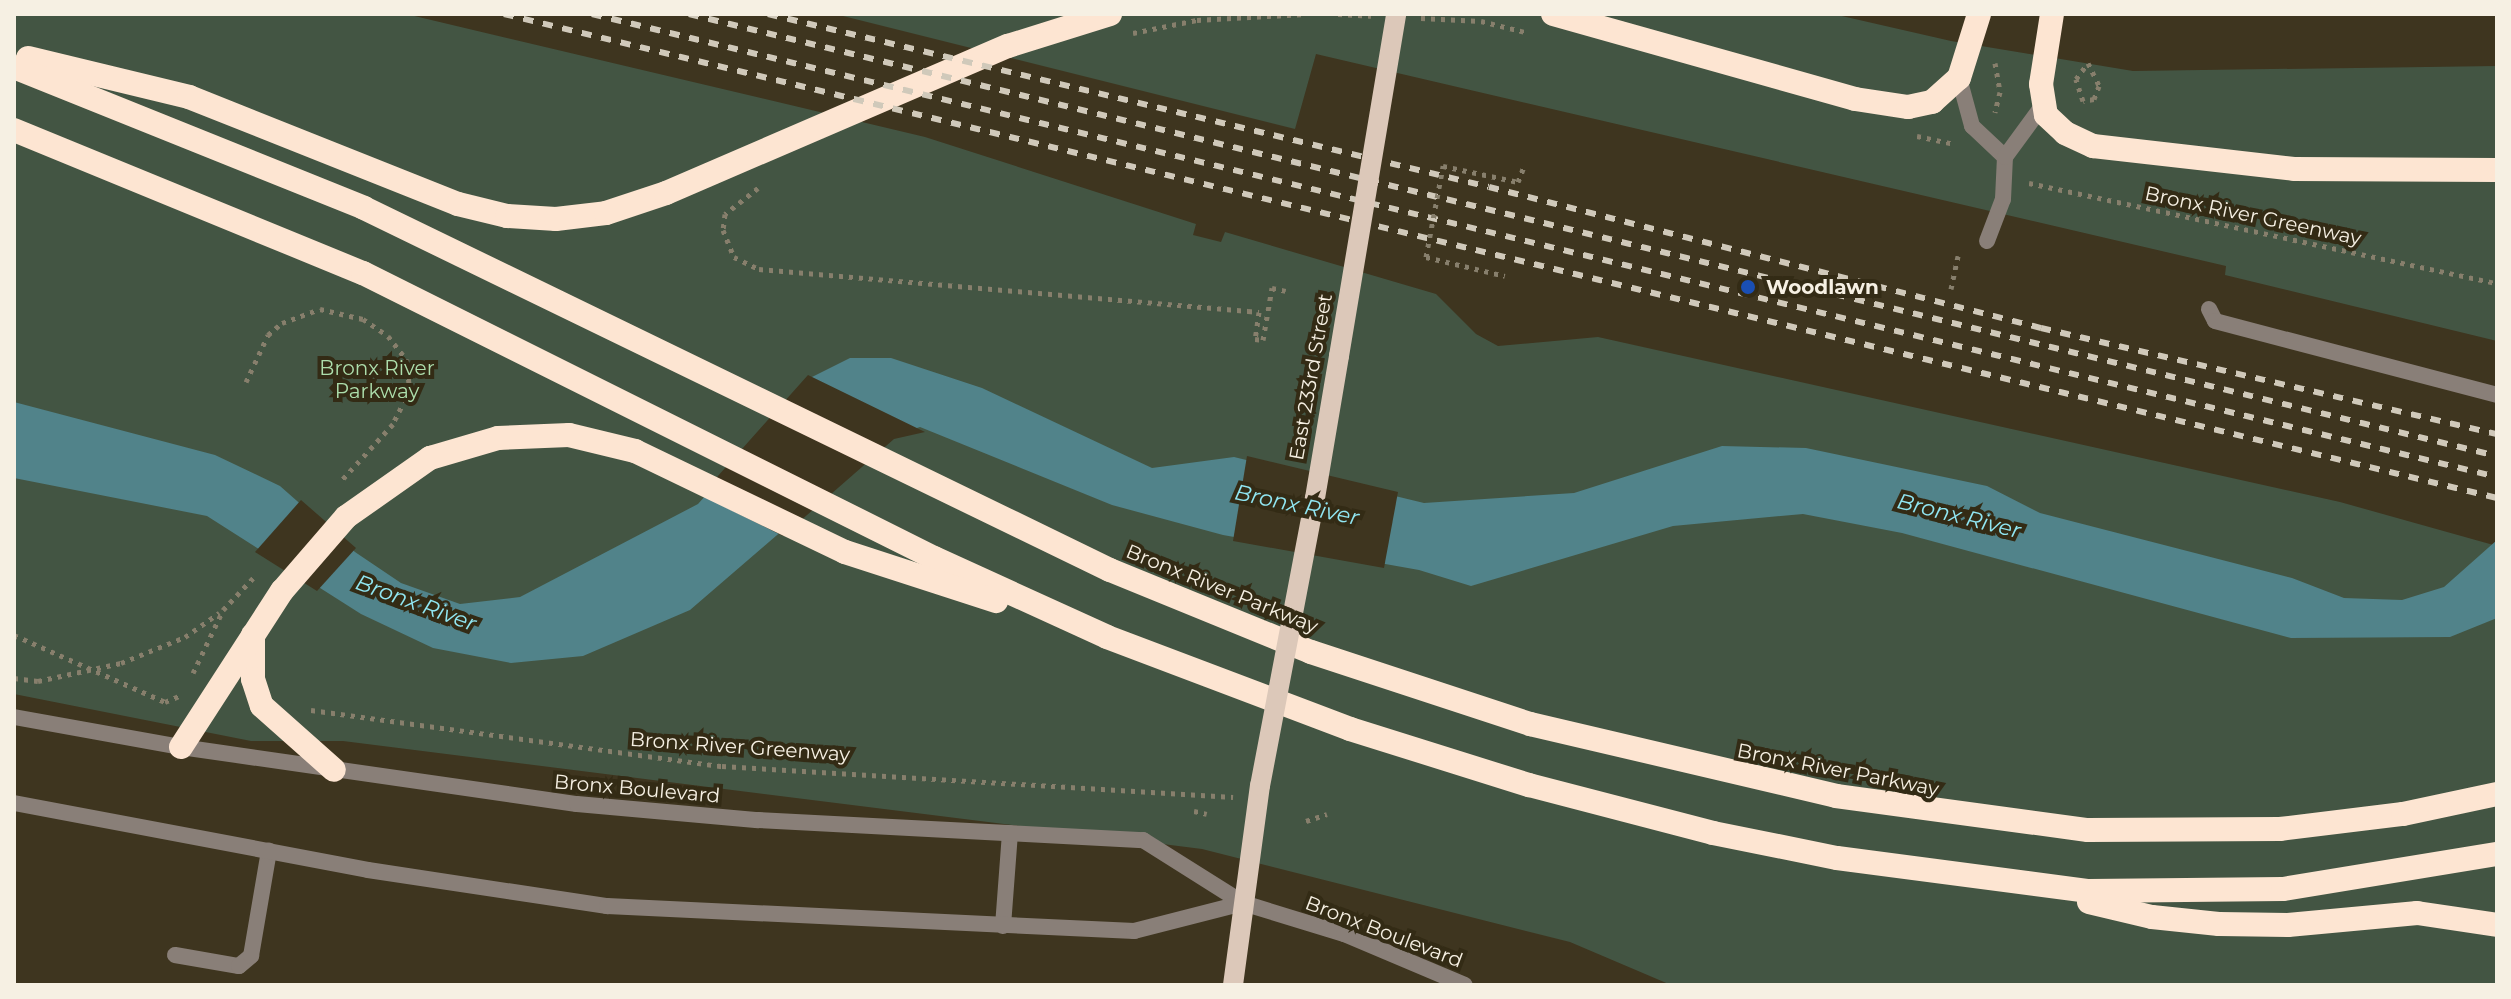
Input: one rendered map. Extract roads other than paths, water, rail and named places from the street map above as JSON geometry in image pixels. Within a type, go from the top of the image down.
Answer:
[{"type":"highway","points":[[14,55],[189,97],[471,208],[556,219],[606,213],[666,193],[1008,46],[1110,14]]},
{"type":"highway","points":[[1553,14],[1892,106],[1932,102],[1959,78],[1979,14]]},
{"type":"highway","points":[[2052,14],[2041,84],[2046,115],[2065,133],[2106,149],[2294,169],[2497,170]]},
{"type":"highway","name":"Bronx River Parkway","points":[[14,67],[364,208],[1110,570],[1362,670],[1589,740],[1786,786],[1991,821],[2154,833],[2342,823],[2497,794]]},
{"type":"highway","points":[[14,130],[124,171],[363,273],[716,445],[864,523],[1107,637]]},
{"type":"highway","points":[[181,747],[254,631],[325,539],[387,483],[450,450],[524,436],[569,435],[612,444],[692,477],[845,552],[1107,637],[1364,734],[1588,801],[1790,849],[2024,886],[2182,922],[2265,926],[2417,913],[2497,925]]},
{"type":"highway","points":[[254,631],[253,679],[262,706],[334,770]]},
{"type":"highway","points":[[2024,886],[2153,893],[2283,889],[2412,872],[2497,854]]},
{"type":"main road","name":"East 233rd Street","points":[[1233,985],[1260,786],[1396,14]]},
{"type":"street","points":[[1959,78],[1972,126],[2005,157]]},
{"type":"street","points":[[1987,241],[2003,199],[2005,157],[2043,105]]},
{"type":"street","points":[[2209,309],[2215,321],[2497,395]]},
{"type":"street","name":"Bronx Boulevard","points":[[14,717],[181,747],[577,804],[1143,840],[1243,903],[1344,934],[1465,985]]},
{"type":"street","points":[[14,803],[269,851],[607,906],[1134,931],[1243,903]]},
{"type":"street","points":[[1003,926],[1010,833]]},
{"type":"street","points":[[175,955],[239,966],[251,956],[269,851]]},
{"type":"water","name":"Bronx River","points":[[850,358],[891,358],[982,388],[1152,468],[1234,457],[1424,503],[1574,493],[1722,446],[1806,448],[1987,486],[2040,513],[2292,578],[2344,598],[2402,600],[2444,587],[2497,540],[2497,618],[2450,637],[2291,638],[1902,533],[1803,514],[1673,526],[1471,586],[1419,570],[1223,535],[1112,505],[920,427],[892,436],[690,610],[583,656],[511,663],[433,648],[361,614],[207,516],[14,478],[14,402],[215,455],[280,486],[355,552],[401,583],[460,604],[520,597],[698,504],[810,378]]},
{"type":"railway","points":[[504,14],[2497,498]]},
{"type":"railway","points":[[592,14],[2497,477]]},
{"type":"railway","points":[[689,14],[2497,456]]},
{"type":"railway","points":[[768,14],[1489,187],[2041,328],[2497,434]]},
{"type":"place","name":"Woodlawn","points":[[1748,287]]}]
